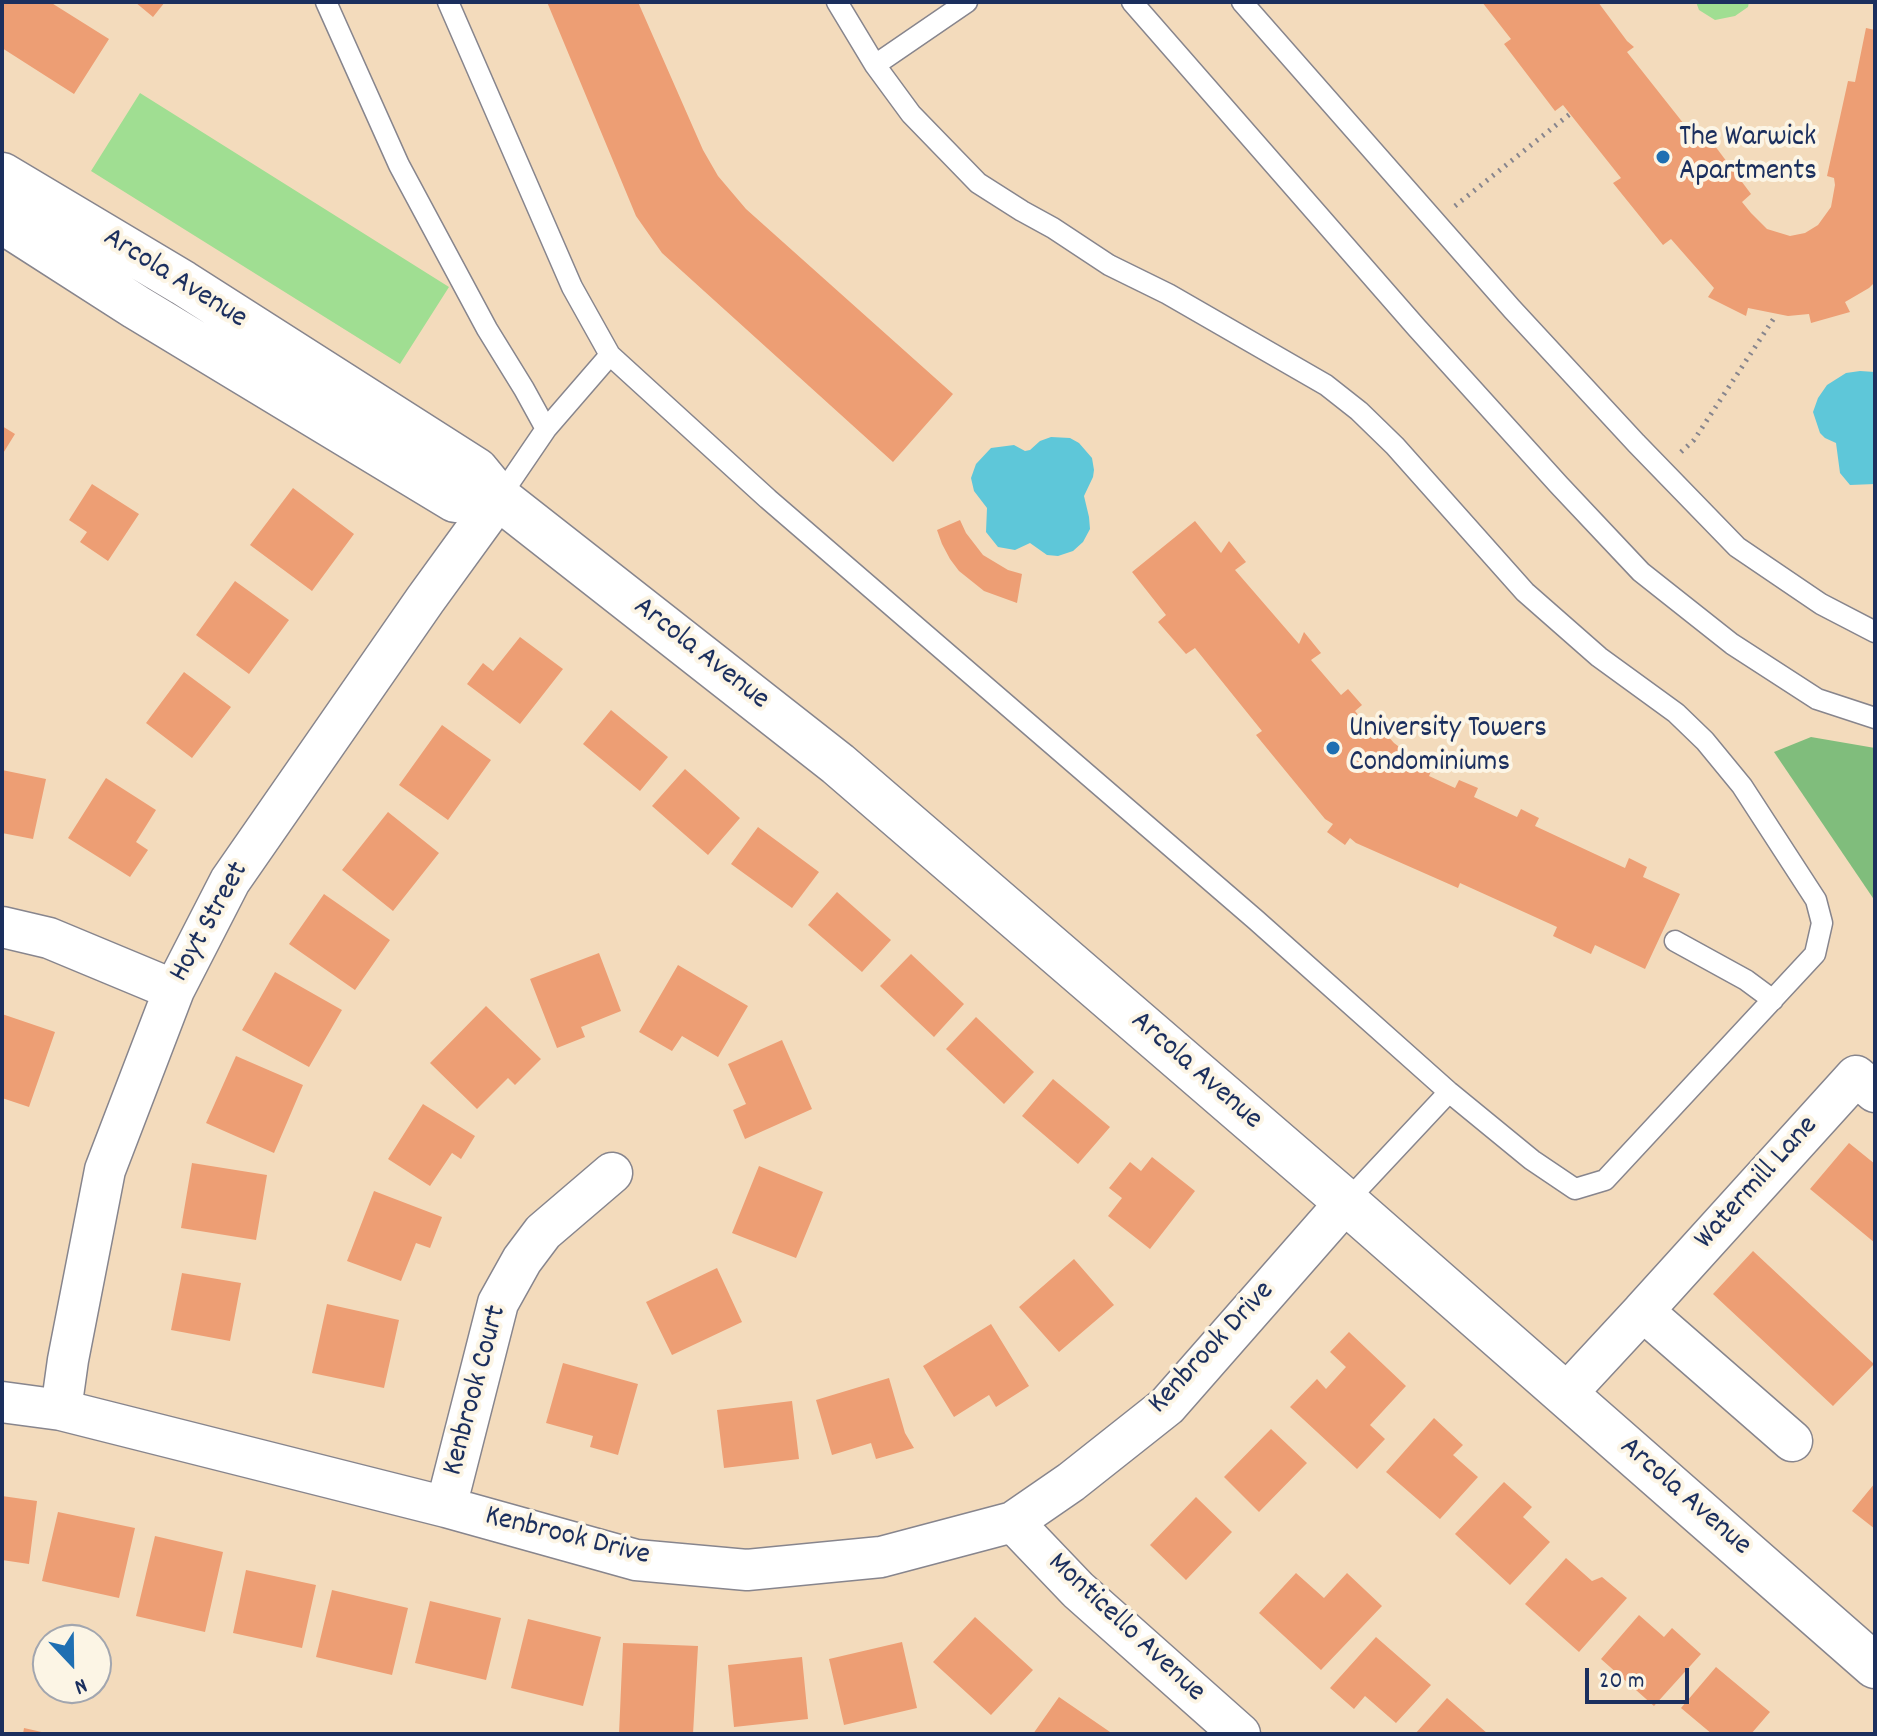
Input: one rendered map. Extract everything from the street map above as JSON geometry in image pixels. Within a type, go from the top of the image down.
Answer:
[{"type":"street","name":"Arcola Avenue","points":[[2,175],[183,283],[476,470],[499,498],[838,764],[1346,1202],[1875,1666]]},
{"type":"street","name":"Arcola Avenue","points":[[2,221],[136,307],[455,500],[499,498]]},
{"type":"street","name":"Hoyt Street","points":[[61,1410],[105,1170],[174,990],[230,881],[499,498]]},
{"type":"street","points":[[2,927],[49,938],[174,990]]},
{"type":"street","name":"Watermill Lane","points":[[1566,1394],[1856,1076],[1875,1092]]},
{"type":"street","name":"Kenbrook Court","points":[[446,1507],[498,1303],[522,1260],[543,1232],[612,1173]]},
{"type":"street","name":"Kenbrook Drive","points":[[2,1402],[61,1410],[446,1507],[636,1560],[747,1570],[881,1557],[1013,1522],[1071,1482],[1167,1406],[1346,1202]]},
{"type":"street","points":[[1643,1311],[1792,1441]]},
{"type":"street","name":"Monticello Avenue","points":[[1013,1522],[1078,1590],[1240,1734]]},
{"type":"lane","points":[[326,2],[399,165],[487,329],[546,429]]},
{"type":"lane","points":[[448,2],[572,287],[610,355],[768,499],[1256,920],[1449,1092],[1532,1160],[1575,1189],[1605,1180],[1815,954],[1822,923],[1816,900],[1742,786],[1705,741],[1676,713],[1599,657],[1525,592],[1427,481],[1359,411],[1326,385],[1168,294],[1109,265],[978,183],[911,114],[875,65],[837,2]]},
{"type":"lane","points":[[875,65],[967,2]]},
{"type":"lane","points":[[1132,2],[1417,328],[1641,572],[1732,644],[1817,699],[1875,718]]},
{"type":"lane","points":[[1242,2],[1512,309],[1737,547],[1821,604],[1875,632]]},
{"type":"lane","points":[[499,498],[546,429],[610,355]]},
{"type":"lane","points":[[1675,941],[1746,980],[1773,1000]]},
{"type":"lane","points":[[1346,1202],[1449,1092]]},
{"type":"path","points":[[1471,193],[1570,114]]},
{"type":"path","points":[[1694,440],[1776,315]]},
{"type":"green space","points":[[1696,2],[1749,2],[1748,7],[1735,16],[1715,20],[1699,10]]},
{"type":"green space","points":[[140,93],[449,287],[400,364],[91,171]]},
{"type":"green space","points":[[1811,737],[1875,748],[1875,901],[1774,752]]},
{"type":"water","points":[[1875,372],[1875,484],[1850,485],[1840,473],[1836,443],[1820,433],[1813,412],[1827,385],[1846,373]]},
{"type":"water","points":[[1051,437],[1070,438],[1092,458],[1093,477],[1084,496],[1090,529],[1083,542],[1073,551],[1058,556],[1047,555],[1030,543],[1015,550],[998,547],[986,532],[987,508],[974,491],[971,478],[976,464],[991,448],[1014,445],[1025,451]]},
{"type":"building","points":[[2,2],[50,2],[109,39],[74,94],[2,48]]},
{"type":"building","points":[[135,2],[165,2],[153,17]]},
{"type":"building","points":[[547,2],[638,2],[703,150],[718,176],[746,209],[953,394],[893,462],[662,253],[636,216]]},
{"type":"building","name":"The Warwick Apartments","points":[[1482,2],[1598,2],[1634,47],[1627,52],[1695,138],[1703,130],[1751,194],[1742,202],[1751,213],[1767,229],[1790,236],[1805,233],[1818,225],[1831,207],[1835,185],[1834,178],[1827,176],[1848,81],[1855,82],[1866,28],[1875,30],[1875,282],[1845,302],[1850,312],[1811,323],[1809,314],[1788,316],[1748,308],[1746,316],[1708,297],[1714,288],[1671,239],[1663,245],[1613,183],[1621,178],[1563,105],[1555,111],[1504,44],[1511,39]]},
{"type":"building","points":[[2,426],[15,434],[2,455]]},
{"type":"building","points":[[92,484],[139,514],[108,561],[80,542],[87,532],[69,520]]},
{"type":"building","points":[[293,488],[354,534],[312,591],[250,545]]},
{"type":"building","points":[[960,520],[983,555],[1008,570],[1022,574],[1017,603],[984,591],[959,571],[950,559],[937,530]]},
{"type":"building","name":"University Towers Condominiums","points":[[1195,521],[1221,553],[1229,541],[1246,562],[1235,570],[1299,644],[1304,632],[1321,653],[1311,660],[1341,695],[1348,689],[1362,705],[1355,711],[1372,732],[1379,726],[1394,743],[1433,767],[1429,776],[1455,788],[1459,780],[1478,788],[1474,797],[1517,817],[1521,809],[1539,818],[1535,826],[1625,868],[1629,858],[1647,867],[1643,877],[1680,894],[1645,969],[1595,945],[1591,954],[1553,936],[1557,927],[1460,883],[1458,888],[1350,838],[1345,845],[1327,832],[1333,824],[1325,819],[1256,735],[1262,731],[1195,648],[1186,654],[1158,622],[1166,615],[1132,572]]},
{"type":"building","points":[[235,581],[289,620],[249,674],[196,635]]},
{"type":"building","points":[[520,637],[563,669],[520,724],[467,684],[483,663],[493,671]]},
{"type":"building","points":[[184,672],[231,707],[192,758],[146,723]]},
{"type":"building","points":[[611,710],[668,757],[640,791],[583,744]]},
{"type":"building","points":[[442,725],[491,760],[448,820],[399,785]]},
{"type":"building","points":[[685,769],[740,818],[708,855],[652,806]]},
{"type":"building","points":[[2,770],[46,779],[33,839],[2,833]]},
{"type":"building","points":[[106,778],[156,810],[136,842],[148,850],[130,877],[68,838]]},
{"type":"building","points":[[388,812],[439,853],[393,911],[342,870]]},
{"type":"building","points":[[758,827],[819,872],[792,908],[731,864]]},
{"type":"building","points":[[837,892],[891,940],[862,972],[808,925]]},
{"type":"building","points":[[324,894],[390,940],[355,990],[289,944]]},
{"type":"building","points":[[599,953],[621,1011],[581,1027],[585,1037],[557,1048],[530,979]]},
{"type":"building","points":[[911,954],[964,1004],[934,1037],[880,986]]},
{"type":"building","points":[[678,965],[748,1006],[718,1057],[682,1036],[672,1051],[639,1032]]},
{"type":"building","points":[[275,972],[342,1010],[309,1067],[242,1030]]},
{"type":"building","points":[[486,1006],[541,1059],[515,1085],[508,1078],[477,1109],[430,1063]]},
{"type":"building","points":[[2,1014],[55,1032],[29,1107],[2,1098]]},
{"type":"building","points":[[976,1017],[1034,1072],[1004,1104],[946,1049]]},
{"type":"building","points":[[782,1040],[812,1109],[745,1139],[733,1110],[746,1104],[728,1064]]},
{"type":"building","points":[[236,1056],[303,1085],[274,1153],[206,1123]]},
{"type":"building","points":[[1053,1079],[1110,1127],[1078,1164],[1022,1116]]},
{"type":"building","points":[[423,1104],[475,1136],[461,1159],[452,1153],[430,1186],[388,1159]]},
{"type":"building","points":[[1849,1143],[1875,1164],[1875,1243],[1810,1189]]},
{"type":"building","points":[[1152,1157],[1195,1191],[1150,1249],[1108,1216],[1122,1198],[1109,1188],[1130,1162],[1141,1171]]},
{"type":"building","points":[[192,1163],[267,1175],[256,1240],[181,1228]]},
{"type":"building","points":[[759,1166],[823,1192],[796,1258],[732,1233]]},
{"type":"building","points":[[374,1191],[442,1217],[430,1248],[416,1243],[401,1281],[347,1261]]},
{"type":"building","points":[[1753,1251],[1874,1364],[1833,1406],[1713,1294]]},
{"type":"building","points":[[1074,1259],[1114,1305],[1059,1352],[1019,1307]]},
{"type":"building","points":[[717,1268],[742,1322],[672,1355],[646,1302]]},
{"type":"building","points":[[182,1273],[241,1283],[230,1341],[171,1330]]},
{"type":"building","points":[[327,1304],[399,1320],[384,1388],[312,1373]]},
{"type":"building","points":[[991,1324],[1029,1386],[996,1407],[989,1395],[954,1417],[923,1366]]},
{"type":"building","points":[[1349,1332],[1406,1386],[1370,1425],[1385,1439],[1357,1469],[1290,1407],[1317,1379],[1326,1389],[1346,1367],[1330,1352]]},
{"type":"building","points":[[563,1363],[638,1384],[618,1455],[590,1447],[593,1436],[546,1423]]},
{"type":"building","points":[[889,1378],[905,1433],[914,1448],[876,1459],[871,1443],[832,1455],[816,1400]]},
{"type":"building","points":[[792,1401],[799,1459],[724,1468],[717,1410]]},
{"type":"building","points":[[1434,1418],[1463,1445],[1453,1455],[1478,1477],[1440,1519],[1386,1472]]},
{"type":"building","points":[[1271,1429],[1307,1463],[1259,1512],[1224,1477]]},
{"type":"building","points":[[1504,1482],[1532,1507],[1523,1517],[1550,1542],[1510,1585],[1455,1534]]},
{"type":"building","points":[[1875,1483],[1875,1529],[1852,1511]]},
{"type":"building","points":[[2,1496],[37,1501],[29,1564],[2,1560]]},
{"type":"building","points":[[1196,1497],[1232,1532],[1186,1580],[1150,1545]]},
{"type":"building","points":[[58,1512],[135,1528],[119,1598],[42,1581]]},
{"type":"building","points":[[155,1536],[223,1552],[205,1632],[136,1616]]},
{"type":"building","points":[[1566,1558],[1592,1581],[1602,1577],[1627,1598],[1579,1652],[1525,1604]]},
{"type":"building","points":[[246,1570],[316,1585],[302,1648],[233,1633]]},
{"type":"building","points":[[1296,1573],[1324,1598],[1347,1573],[1382,1606],[1321,1670],[1259,1613]]},
{"type":"building","points":[[332,1590],[408,1608],[392,1675],[316,1657]]},
{"type":"building","points":[[430,1601],[501,1618],[486,1680],[415,1663]]},
{"type":"building","points":[[1639,1615],[1664,1637],[1672,1628],[1701,1654],[1654,1706],[1601,1659]]},
{"type":"building","points":[[975,1617],[1033,1670],[991,1715],[933,1662]]},
{"type":"building","points":[[528,1619],[601,1637],[583,1706],[511,1688]]},
{"type":"building","points":[[1376,1637],[1431,1685],[1396,1723],[1365,1696],[1354,1709],[1330,1688]]},
{"type":"building","points":[[902,1642],[917,1708],[844,1725],[829,1659]]},
{"type":"building","points":[[623,1643],[698,1646],[693,1734],[619,1734]]},
{"type":"building","points":[[802,1657],[808,1719],[734,1727],[728,1665]]},
{"type":"building","points":[[1716,1667],[1770,1712],[1751,1734],[1712,1734],[1681,1708]]},
{"type":"building","points":[[1059,1697],[1113,1734],[1033,1734]]},
{"type":"building","points":[[1447,1698],[1488,1734],[1415,1734]]},
{"type":"building","points":[[24,1728],[46,1733],[46,1734],[23,1734]]},
{"type":"place","name":"The Warwick Apartments","points":[[1663,157]]},
{"type":"place","name":"University Towers Condominiums","points":[[1333,748]]}]
